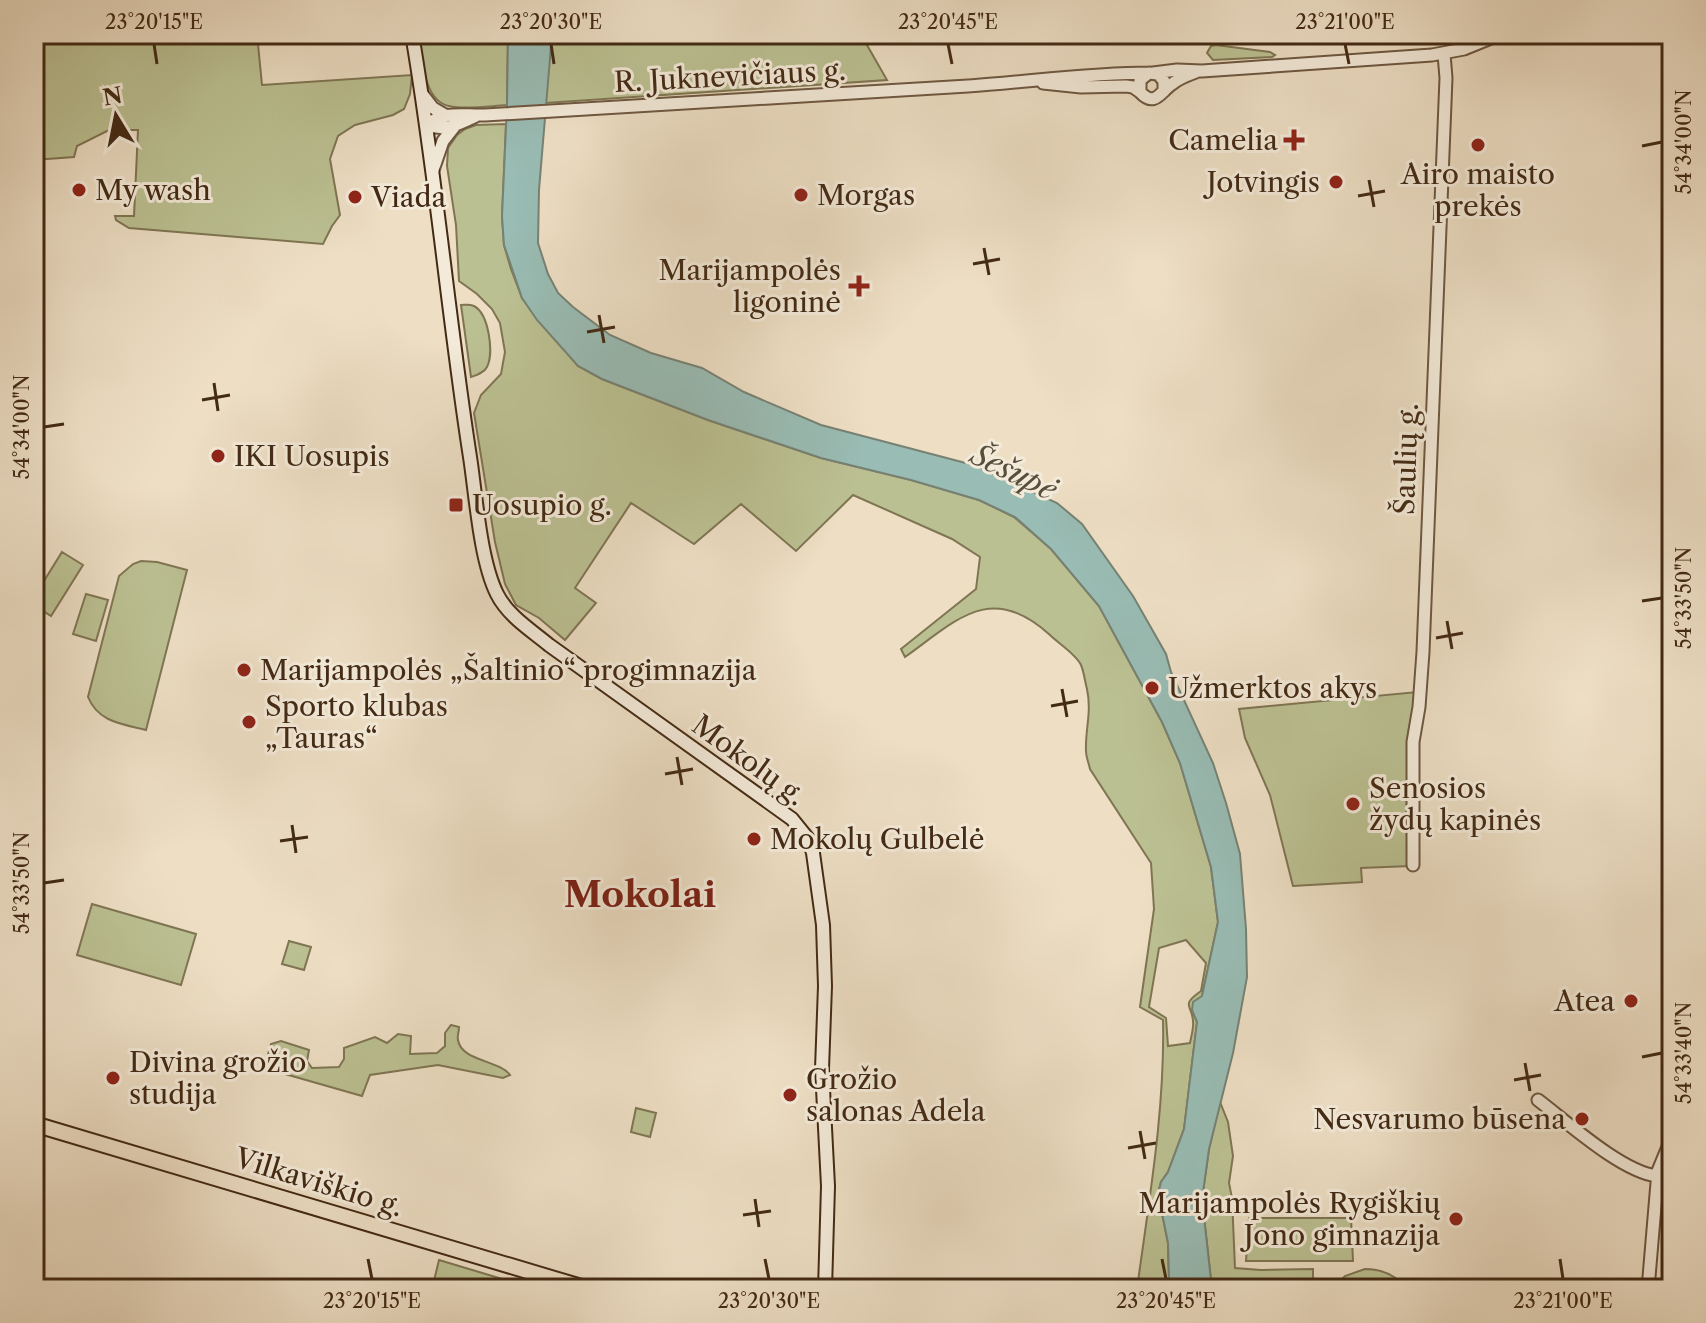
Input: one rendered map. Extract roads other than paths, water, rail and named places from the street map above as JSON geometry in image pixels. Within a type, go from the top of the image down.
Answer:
[{"type":"highway","name":"Vilkaviškio g.","points":[[34,1124],[588,1289]]},
{"type":"main road","name":"Mokolų g.","points":[[412,34],[423,95],[460,392],[480,523],[489,571],[498,596],[515,617],[549,645],[781,810],[809,840],[816,869],[824,954],[822,1069],[828,1186],[825,1289]]},
{"type":"street","name":"R. Juknevičiaus g.","points":[[427,125],[445,115],[1034,82],[1059,77],[1177,70],[1197,72],[1444,54],[1501,34]]},
{"type":"street","name":"Šaulių g.","points":[[1413,865],[1413,742],[1423,652],[1445,104],[1444,54]]},
{"type":"street","name":"R. Juknevičiaus g.","points":[[1164,91],[1178,79],[1197,72]]},
{"type":"street","points":[[1151,73],[1158,74],[1164,81],[1164,91],[1152,99],[1145,97],[1140,92],[1140,80],[1151,73]]},
{"type":"street","name":"R. Juknevičiaus g.","points":[[1034,82],[1060,86],[1126,86],[1140,92]]},
{"type":"street","points":[[423,95],[433,108],[445,115]]},
{"type":"street","name":"R. Juknevičiaus g.","points":[[454,127],[480,115]]},
{"type":"street","points":[[427,125],[436,129],[454,127]]},
{"type":"street","points":[[433,170],[443,141],[454,127]]},
{"type":"street","points":[[1538,1100],[1609,1153],[1640,1172],[1657,1176]]},
{"type":"street","points":[[1648,1289],[1657,1176],[1672,1137]]},
{"type":"water","points":[[508,34],[552,34],[539,190],[538,243],[558,293],[610,335],[651,353],[702,368],[744,392],[821,425],[977,466],[1057,503],[1082,524],[1133,596],[1166,654],[1171,672],[1213,763],[1226,803],[1240,854],[1246,929],[1247,977],[1233,1053],[1209,1149],[1202,1199],[1212,1289],[1167,1289],[1168,1243],[1159,1190],[1184,1129],[1197,1022],[1192,1010],[1193,1002],[1202,996],[1218,922],[1211,867],[1180,763],[1162,722],[1099,606],[1051,549],[1015,517],[979,500],[821,458],[708,420],[602,379],[578,366],[537,320],[522,298],[504,245],[502,216]]},
{"type":"place","name":"Camelia","points":[[1294,140]]},
{"type":"place","name":"Airo maisto prekės","points":[[1478,145]]},
{"type":"place","name":"Jotvingis","points":[[1336,182]]},
{"type":"place","name":"My wash","points":[[79,190]]},
{"type":"place","name":"Morgas","points":[[801,195]]},
{"type":"place","name":"Viada","points":[[355,197]]},
{"type":"place","name":"Marijampolės ligoninė","points":[[859,286]]},
{"type":"place","name":"IKI Uosupis","points":[[218,456]]},
{"type":"place","name":"Uosupio g.","points":[[456,505]]},
{"type":"place","name":"Marijampolės „Šaltinio“ progimnazija","points":[[244,670]]},
{"type":"place","name":"Užmerktos akys","points":[[1152,688]]},
{"type":"place","name":"Sporto klubas „Tauras“","points":[[249,722]]},
{"type":"place","name":"Senosios žydų kapinės","points":[[1353,804]]},
{"type":"place","name":"Mokolų Gulbelė","points":[[754,839]]},
{"type":"place","name":"Atea","points":[[1631,1001]]},
{"type":"place","name":"Divina grožio studija","points":[[113,1078]]},
{"type":"place","name":"Grožio salonas Adela","points":[[790,1095]]},
{"type":"place","name":"Nesvarumo būsena","points":[[1582,1119]]},
{"type":"place","name":"Marijampolės Rygiškių Jono gimnazija","points":[[1456,1219]]},
{"type":"district","name":"Mokolai","points":[[640,894]]},
{"type":"water label","name":"Šešupė","points":[[1014,472]]}]
